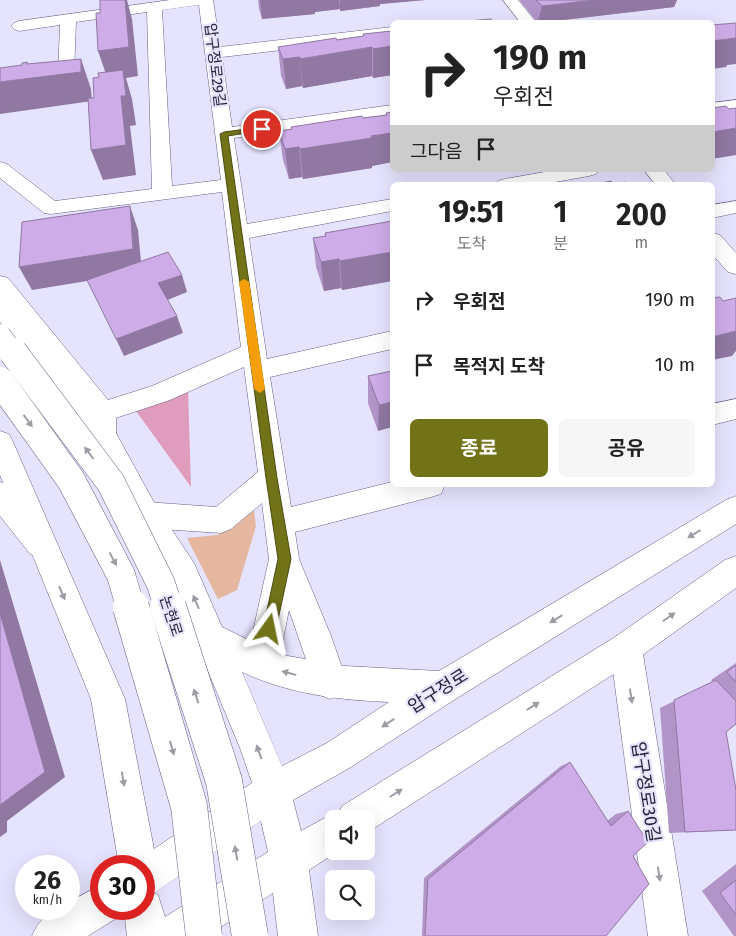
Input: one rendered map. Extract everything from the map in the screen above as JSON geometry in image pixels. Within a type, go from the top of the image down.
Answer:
[{"type":"main road","points":[[19,26],[201,0]]},
{"type":"main road","name":"압구정로29길","points":[[206,0],[271,478],[284,559],[262,663]]},
{"type":"main road","points":[[510,0],[526,20]]},
{"type":"main road","points":[[154,6],[162,193]]},
{"type":"main road","points":[[66,76],[68,19]]},
{"type":"main road","points":[[213,53],[390,32]]},
{"type":"main road","points":[[715,108],[736,105]]},
{"type":"main road","points":[[224,134],[390,110]]},
{"type":"main road","points":[[0,168],[51,208],[231,185]]},
{"type":"main road","points":[[522,182],[577,172]]},
{"type":"main road","points":[[656,172],[664,182]]},
{"type":"main road","points":[[237,233],[390,205]]},
{"type":"main road","points":[[715,211],[736,207]]},
{"type":"main road","points":[[715,243],[736,267]]},
{"type":"main road","points":[[0,284],[103,423]]},
{"type":"main road","points":[[0,306],[103,423]]},
{"type":"main road","name":"논현로","points":[[0,335],[111,483],[161,584],[224,781],[250,936]]},
{"type":"main road","points":[[103,423],[161,393],[255,362],[390,340]]},
{"type":"main road","points":[[0,382],[71,480],[121,575],[188,806],[204,936]]},
{"type":"main road","points":[[715,413],[736,409]]},
{"type":"main road","name":"논현로","points":[[103,423],[146,515],[183,573],[274,791],[289,860],[298,936]]},
{"type":"main road","points":[[0,442],[108,699],[136,855]]},
{"type":"main road","points":[[146,515],[221,520],[271,478]]},
{"type":"main road","points":[[278,523],[422,487]]},
{"type":"main road","points":[[0,494],[43,548]]},
{"type":"main road","name":"압구정로","points":[[155,871],[274,791],[339,755],[442,688],[736,509]]},
{"type":"main road","points":[[284,559],[330,682]]},
{"type":"main road","points":[[368,810],[626,648],[736,570]]},
{"type":"main road","points":[[211,638],[262,663],[288,673],[330,682],[442,688]]},
{"type":"main road","name":"압구정로30길","points":[[626,648],[668,936]]},
{"type":"main road","points":[[171,936],[325,838]]},
{"type":"main road","points":[[52,936],[90,912]]},
{"type":"main road","points":[[145,920],[147,936]]},
{"type":"shaded area","points":[[188,390],[191,487],[136,411]]},
{"type":"shaded area","points":[[253,503],[256,526],[237,590],[218,599],[187,538],[218,535]]},
{"type":"building","points":[[100,0],[125,0],[129,47],[98,51],[96,13],[100,13]]},
{"type":"building","points":[[536,0],[595,0],[542,6]]},
{"type":"building","points":[[736,23],[736,38],[715,41],[715,25]]},
{"type":"building","points":[[390,31],[390,46],[373,49],[372,47],[300,59],[300,57],[283,59],[278,47],[336,38],[337,40],[364,36],[363,34]]},
{"type":"building","points":[[81,59],[81,72],[0,82],[0,68],[22,65],[22,63],[27,62],[27,64]]},
{"type":"building","points":[[123,70],[126,96],[121,96],[126,145],[91,150],[88,98],[94,98],[93,78],[99,77],[98,73]]},
{"type":"building","points":[[726,106],[729,109],[736,108],[736,128],[715,132],[715,108]]},
{"type":"building","points":[[390,112],[390,133],[371,136],[372,138],[300,149],[299,147],[285,149],[279,131],[292,129],[291,127],[362,116],[363,118],[387,115],[386,113]]},
{"type":"building","points":[[130,206],[133,249],[19,267],[22,222]]},
{"type":"building","points":[[390,221],[390,252],[340,261],[339,259],[321,262],[313,238],[326,236],[325,233]]},
{"type":"building","points":[[168,252],[182,275],[158,283],[177,316],[116,339],[87,280]]},
{"type":"building","points":[[720,297],[723,301],[736,298],[736,331],[715,336],[715,298]]},
{"type":"building","points":[[390,371],[390,402],[379,405],[368,376]]},
{"type":"building","points":[[0,613],[45,772],[0,805]]},
{"type":"building","points":[[736,665],[736,682],[727,672]]},
{"type":"building","points":[[716,680],[736,701],[736,724],[726,732],[736,790],[736,830],[685,832],[674,700]]},
{"type":"building","points":[[570,762],[611,826],[628,811],[648,842],[633,856],[649,884],[606,936],[425,936],[428,879]]},
{"type":"building","points":[[736,880],[736,915],[720,893]]},
{"type":"slow traffic","points":[[244,282],[260,389]]},
{"type":"route","points":[[262,129],[224,134],[271,478],[284,559],[269,629]]}]
